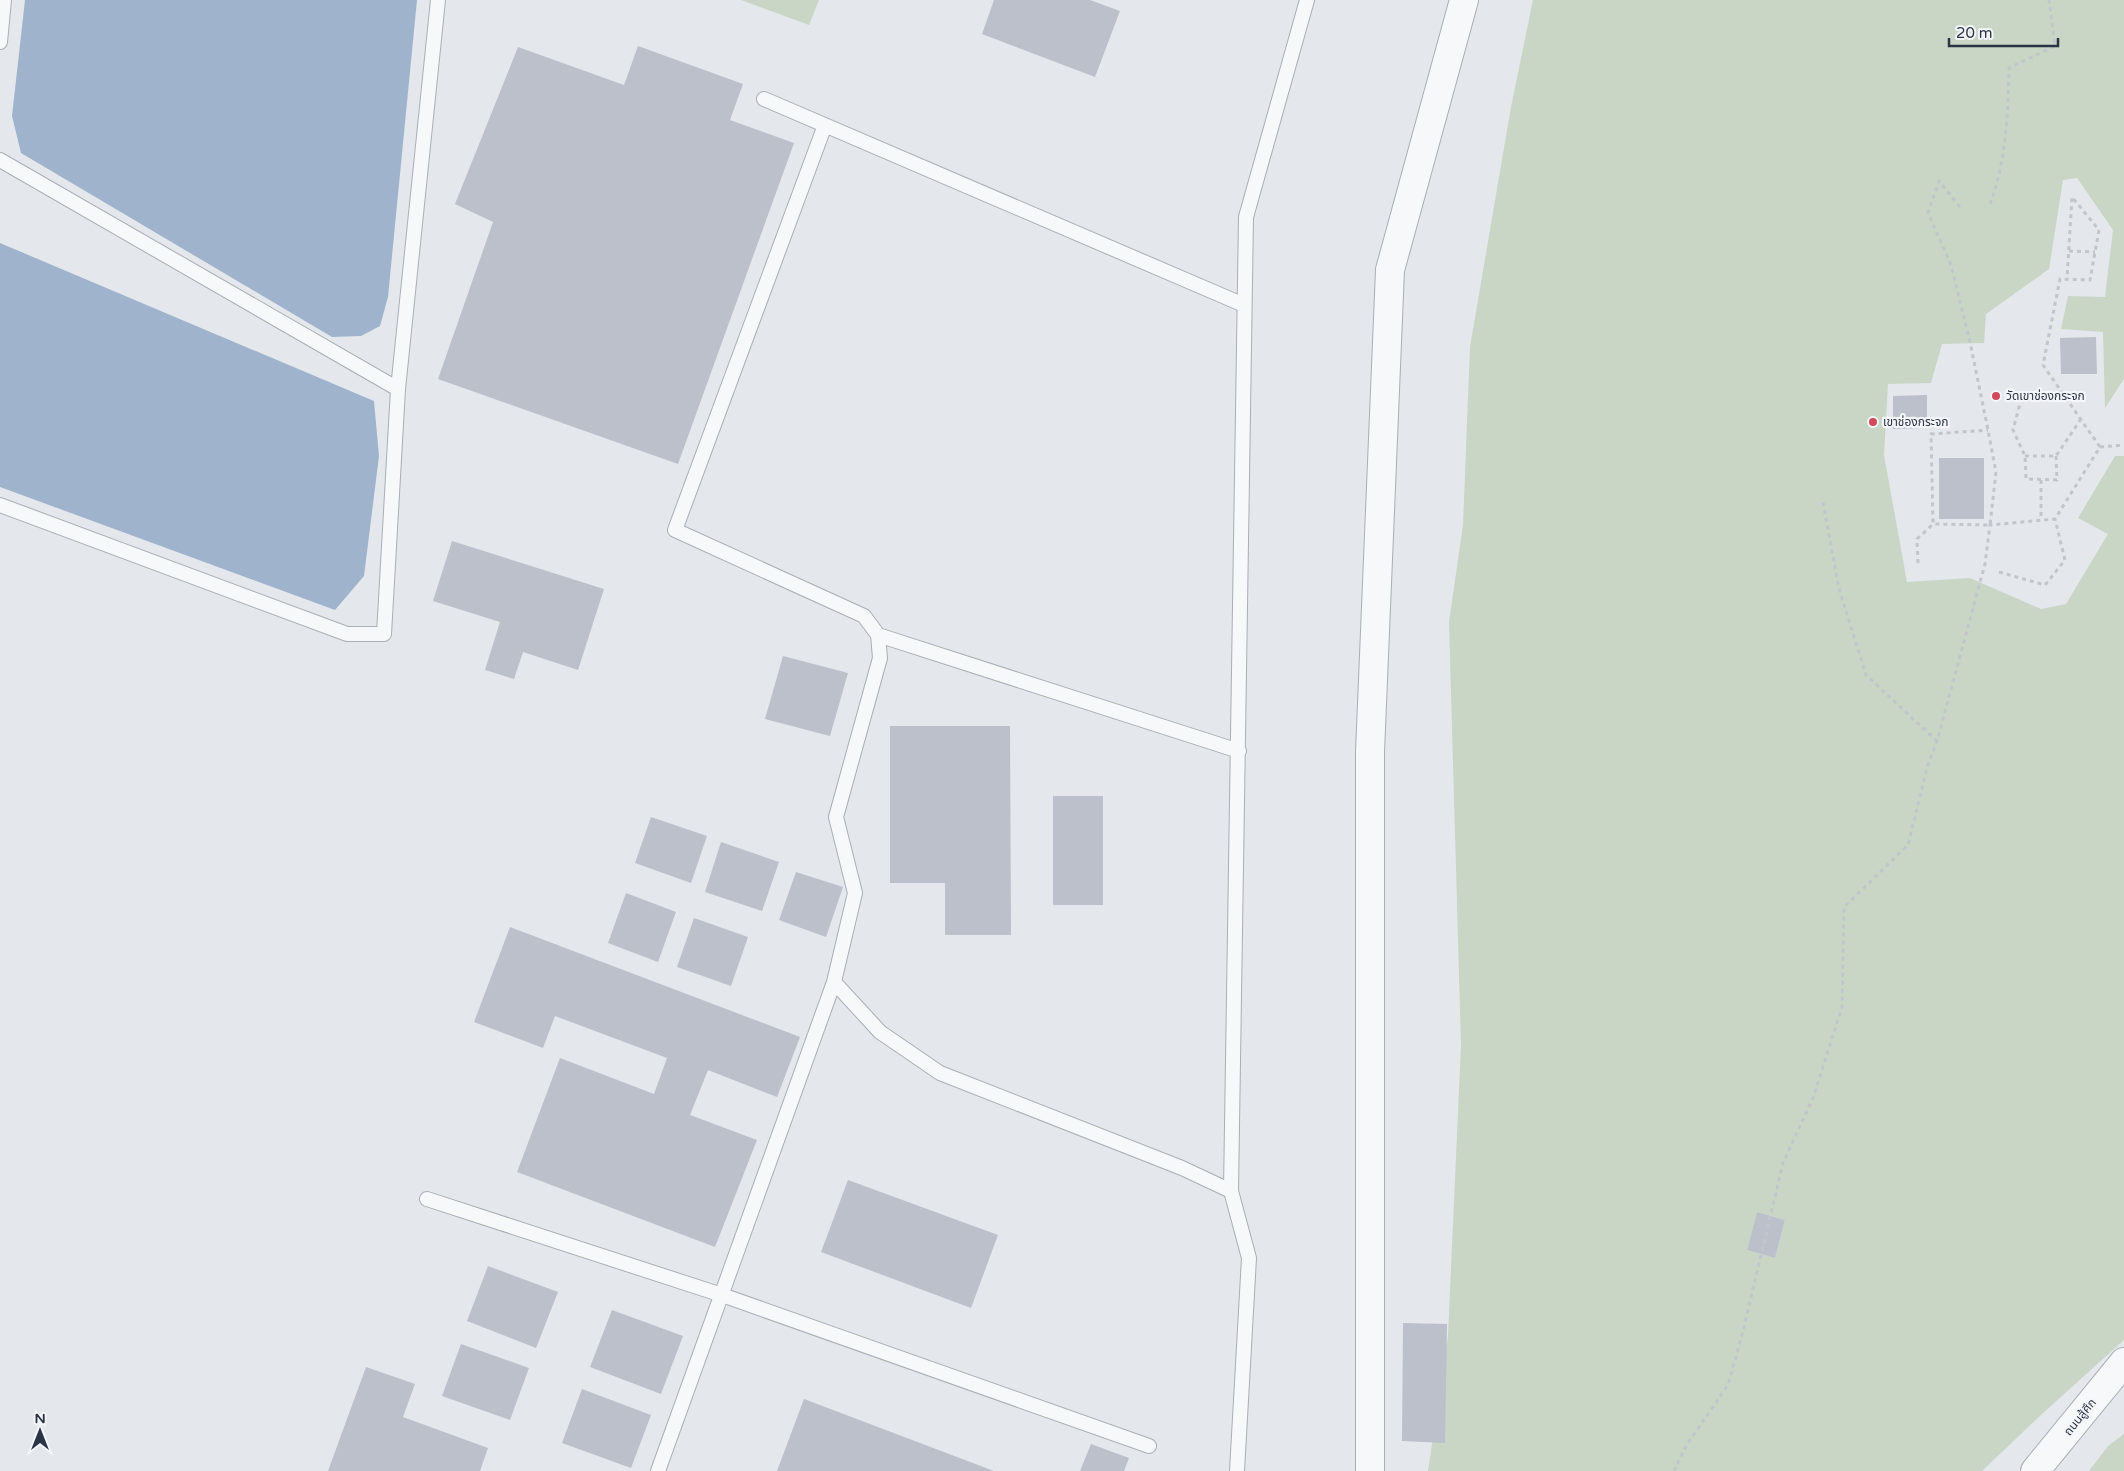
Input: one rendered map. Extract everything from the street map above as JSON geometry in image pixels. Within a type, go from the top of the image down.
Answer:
[{"type":"street","points":[[1370,1471],[1370,752],[1390,270],[1464,0]]},
{"type":"street","name":"ถนนสู้ศึก","points":[[2035,1471],[2124,1362]]},
{"type":"lane","points":[[0,42],[4,0]]},
{"type":"lane","points":[[0,505],[347,634],[384,634],[398,389],[438,0]]},
{"type":"lane","points":[[1237,1471],[1249,1258],[1232,1191],[1246,217],[1307,0]]},
{"type":"lane","points":[[764,99],[1244,305]]},
{"type":"lane","points":[[658,1471],[834,982],[855,893],[836,817],[880,658],[878,635],[864,616],[675,530],[825,125]]},
{"type":"lane","points":[[0,160],[398,389]]},
{"type":"lane","points":[[878,635],[1239,751]]},
{"type":"lane","points":[[834,982],[880,1032],[940,1073],[1182,1168],[1232,1191]]},
{"type":"lane","points":[[427,1199],[722,1295],[1149,1446]]},
{"type":"path","points":[[1990,204],[1997,186],[2008,115],[2009,68],[2055,46],[2049,0]]},
{"type":"path","points":[[1674,1471],[1686,1446],[1728,1385],[1742,1335],[1783,1163],[1813,1098],[1842,1007],[1844,907],[1908,845],[1927,768],[1937,740],[1985,564],[1996,472],[1970,342],[1951,265],[1928,213],[1938,181],[1960,208]]},
{"type":"path","points":[[2067,279],[2072,197],[2099,230],[2090,280],[2060,279],[2043,365],[2082,418],[2100,447]]},
{"type":"path","points":[[2069,251],[2095,252]]},
{"type":"path","points":[[2063,392],[2022,396],[2013,430],[2025,456],[2026,479],[2057,480],[2056,456],[2082,418]]},
{"type":"path","points":[[1933,524],[1932,434],[1988,430]]},
{"type":"path","points":[[2100,447],[2124,445]]},
{"type":"path","points":[[1999,572],[2046,585],[2065,560],[2055,519],[2100,447]]},
{"type":"path","points":[[2025,456],[2056,456]]},
{"type":"path","points":[[2041,480],[2041,520]]},
{"type":"path","points":[[1823,502],[1839,589],[1866,675],[1937,740]]},
{"type":"path","points":[[1918,563],[1917,539],[1933,524],[1990,525],[2055,519]]},
{"type":"green space","points":[[741,0],[819,0],[809,25]]},
{"type":"green space","points":[[1533,0],[2124,0],[2124,379],[2105,408],[2103,332],[2061,329],[2068,296],[2105,297],[2113,230],[2077,178],[2063,180],[2049,269],[1986,314],[1984,343],[1942,344],[1931,383],[1888,384],[1884,455],[1907,582],[1970,578],[2041,609],[2066,604],[2108,534],[2078,518],[2115,456],[2124,456],[2124,1340],[1982,1471],[1428,1471],[1448,1336],[1461,1045],[1449,622],[1463,525],[1470,347],[1511,107]],"holes":[[[1757,1212],[1785,1220],[1775,1258],[1747,1250]]]},
{"type":"green space","points":[[2124,1434],[2124,1471],[2089,1471],[2108,1446]]},
{"type":"water","points":[[25,0],[417,0],[388,297],[380,326],[361,336],[332,337],[21,153],[12,116]]},
{"type":"water","points":[[0,243],[374,401],[379,456],[364,576],[335,610],[0,487]]},
{"type":"building","points":[[994,0],[1090,0],[1120,11],[1095,77],[982,34]]},
{"type":"building","points":[[638,46],[743,84],[730,120],[794,143],[678,464],[438,379],[493,222],[455,204],[518,47],[624,85]]},
{"type":"building","points":[[2096,337],[2097,374],[2061,374],[2060,338]]},
{"type":"building","points":[[1927,395],[1927,428],[1893,429],[1893,396]]},
{"type":"building","points":[[1939,458],[1984,458],[1984,519],[1939,519]]},
{"type":"building","points":[[452,541],[604,589],[578,670],[523,652],[514,679],[485,670],[500,622],[433,601]]},
{"type":"building","points":[[783,656],[848,673],[830,736],[765,719]]},
{"type":"building","points":[[890,726],[1010,726],[1011,935],[945,935],[945,883],[890,883]]},
{"type":"building","points":[[1053,796],[1103,796],[1103,905],[1053,905]]},
{"type":"building","points":[[651,817],[707,836],[691,883],[635,863]]},
{"type":"building","points":[[721,842],[779,862],[762,911],[705,892]]},
{"type":"building","points":[[796,872],[843,887],[826,937],[779,920]]},
{"type":"building","points":[[626,893],[676,912],[658,962],[608,943]]},
{"type":"building","points":[[694,918],[748,937],[731,986],[677,967]]},
{"type":"building","points":[[510,927],[800,1037],[777,1097],[708,1070],[690,1115],[757,1140],[715,1247],[517,1172],[560,1058],[654,1094],[667,1058],[555,1016],[543,1048],[474,1022]]},
{"type":"building","points":[[848,1180],[998,1235],[971,1308],[821,1252]]},
{"type":"building","points":[[1757,1212],[1785,1220],[1775,1258],[1747,1250]]},
{"type":"building","points":[[488,1266],[558,1292],[536,1348],[467,1321]]},
{"type":"building","points":[[612,1310],[683,1336],[661,1394],[590,1367]]},
{"type":"building","points":[[1403,1323],[1447,1324],[1445,1443],[1402,1441]]},
{"type":"building","points":[[461,1344],[529,1368],[510,1420],[442,1396]]},
{"type":"building","points":[[366,1367],[415,1384],[403,1417],[488,1448],[480,1471],[328,1471]]},
{"type":"building","points":[[582,1389],[651,1415],[631,1468],[562,1443]]},
{"type":"building","points":[[804,1399],[994,1471],[777,1471]]},
{"type":"building","points":[[1091,1444],[1129,1458],[1124,1471],[1080,1471]]},
{"type":"place","name":"วัดเขาช่องกระจก","points":[[1996,396]]},
{"type":"place","name":"เขาช่องกระจก","points":[[1873,422]]}]
